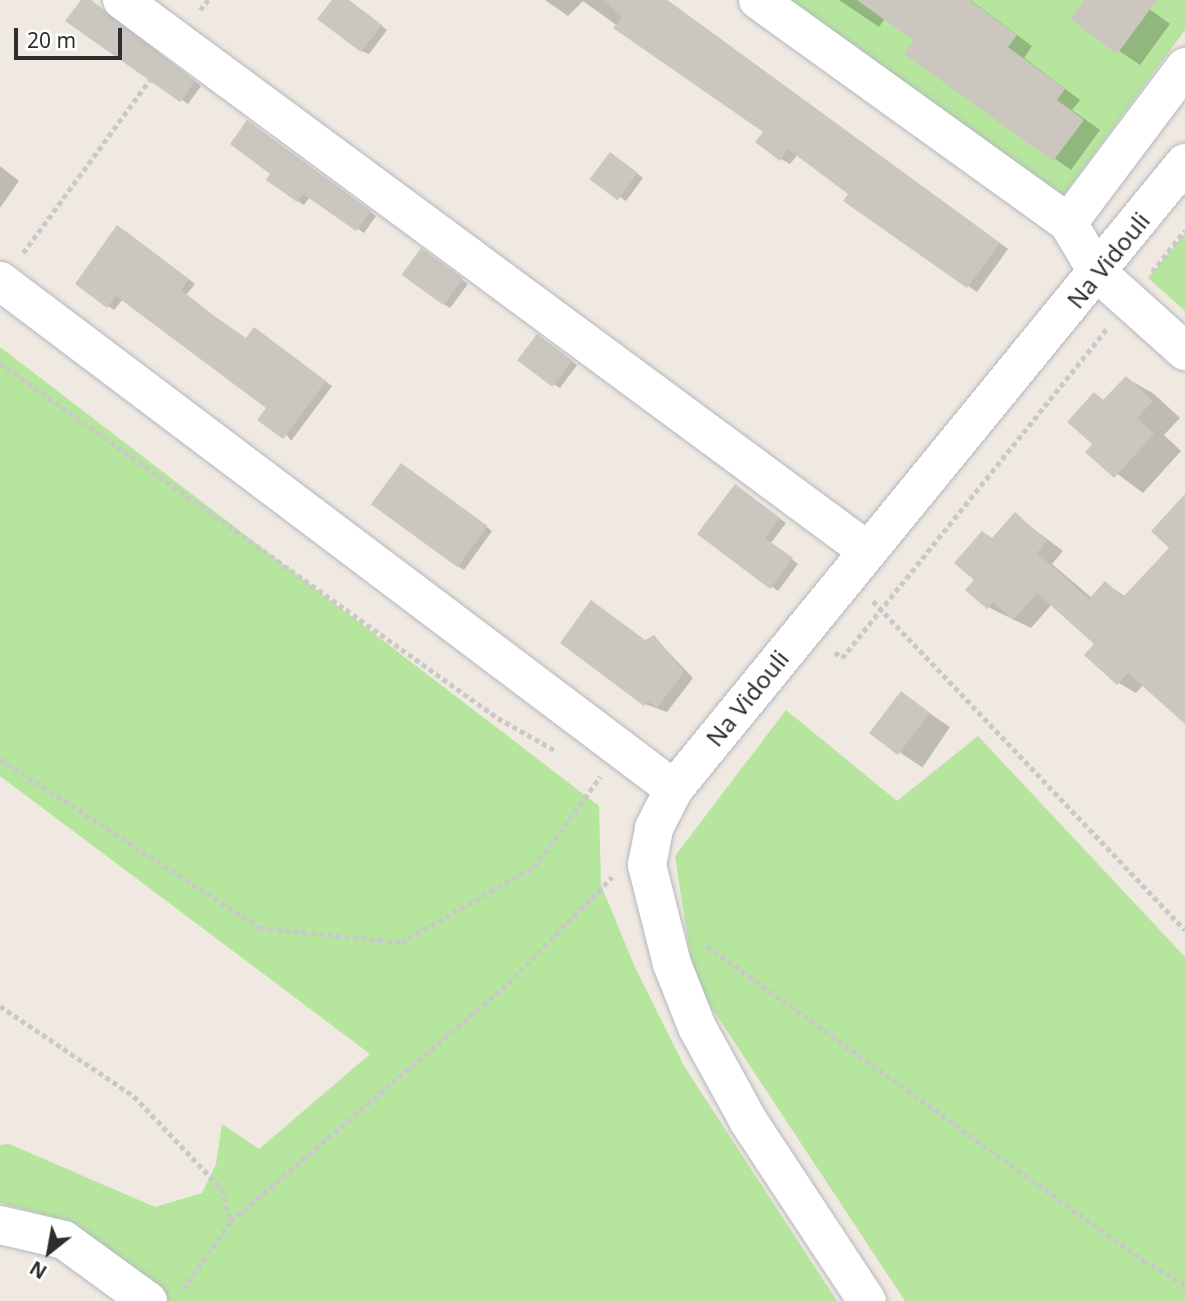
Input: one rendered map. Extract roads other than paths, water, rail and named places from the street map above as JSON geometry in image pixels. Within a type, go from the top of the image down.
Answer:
[{"type":"street","points":[[122,0],[854,564]]},
{"type":"street","points":[[758,0],[1068,223],[1098,273],[1185,351]]},
{"type":"street","points":[[1068,223],[1185,67]]},
{"type":"street","name":"Na Vidouli","points":[[867,1301],[729,1086],[697,1027],[661,920],[648,865],[654,828],[674,789],[854,564],[1098,273],[1185,163]]},
{"type":"street","points":[[1,282],[674,789]]},
{"type":"street","points":[[0,1225],[64,1240],[148,1301]]}]
